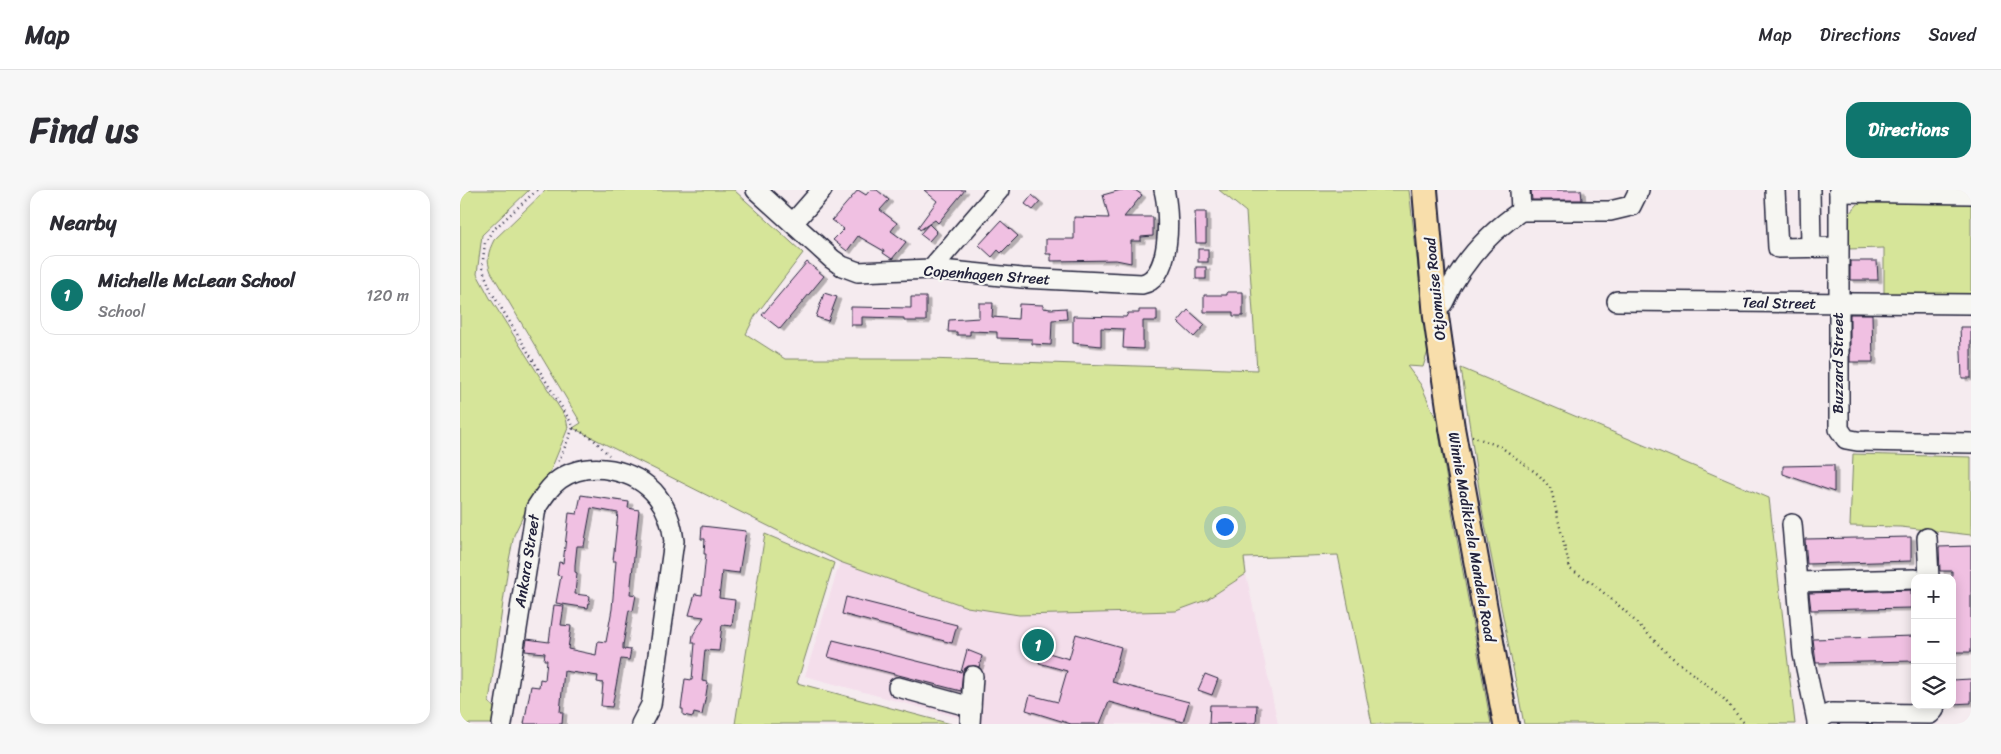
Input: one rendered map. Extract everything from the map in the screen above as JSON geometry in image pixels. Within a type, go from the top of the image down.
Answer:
[{"type":"main road","name":"Otjomuise Road","points":[[1425,190],[1436,316],[1442,349]]},
{"type":"main road","name":"Otjomuise Road","points":[[1435,190],[1443,303],[1442,349]]},
{"type":"main road","name":"Winnie Madikizela Mandela Road","points":[[1442,349],[1452,428],[1506,724]]},
{"type":"street","name":"Copenhagen Street","points":[[756,190],[832,260],[858,272],[931,270],[1022,278],[1150,282],[1162,268],[1164,258],[1167,211],[1164,190]]},
{"type":"street","points":[[792,224],[822,190]]},
{"type":"street","points":[[931,270],[999,190]]},
{"type":"street","points":[[1520,190],[1521,211]]},
{"type":"street","points":[[1443,303],[1454,279],[1474,254],[1499,226],[1521,211],[1610,211],[1631,206],[1639,190]]},
{"type":"street","points":[[1775,190],[1777,246],[1781,248],[1838,247]]},
{"type":"street","points":[[1810,190],[1811,247]]},
{"type":"street","points":[[1839,191],[1971,194]]},
{"type":"street","name":"Buzzard Street","points":[[1839,191],[1839,429],[1846,439],[1857,442],[1971,443]]},
{"type":"street","name":"Teal Street","points":[[1617,302],[1971,304]]},
{"type":"street","name":"Ankara Street","points":[[502,724],[536,508],[546,492],[561,478],[581,469],[599,468],[619,472],[640,481],[656,494],[666,509],[673,525],[674,541],[651,705],[641,724]]},
{"type":"street","points":[[1792,524],[1803,654],[1817,722],[1831,713],[1930,714],[1934,709]]},
{"type":"street","points":[[1927,538],[1929,574]]},
{"type":"street","points":[[1797,582],[1911,579]]},
{"type":"street","points":[[898,687],[971,716],[973,676]]},
{"type":"path","points":[[537,190],[492,231],[485,243],[482,268],[492,293],[570,418],[573,428],[556,468]]},
{"type":"path","points":[[573,428],[591,437],[607,452],[619,472]]},
{"type":"path","points":[[1452,428],[1501,447],[1539,474],[1551,489],[1570,569],[1591,582],[1624,610],[1670,655],[1723,698],[1745,724]]},
{"type":"shaded area","points":[[840,562],[967,607],[1206,600],[1246,574],[1278,724],[981,724],[805,676]]},
{"type":"green space","points":[[460,190],[529,190],[482,235],[477,274],[490,298],[566,418],[568,428],[548,477],[533,495],[514,535],[489,702],[496,710],[494,724],[460,724]]},
{"type":"green space","points":[[546,190],[734,190],[803,253],[755,316],[746,334],[785,359],[928,359],[1257,370],[1246,212],[1219,190],[1409,190],[1428,351],[1423,367],[1407,366],[1421,385],[1437,421],[1491,724],[1372,724],[1338,555],[1244,558],[1246,574],[1206,600],[1176,611],[1019,615],[967,607],[840,562],[573,428],[581,423],[491,272],[488,260],[494,240]]},
{"type":"green space","points":[[1864,202],[1971,202],[1971,294],[1884,294],[1884,248],[1847,249],[1847,216],[1858,204]]},
{"type":"green space","points":[[1461,368],[1769,498],[1795,724],[1524,724],[1482,509]]},
{"type":"green space","points":[[1853,454],[1971,457],[1971,535],[1901,527],[1850,526]]},
{"type":"green space","points":[[765,534],[834,563],[797,683],[951,724],[735,724]]},
{"type":"building","points":[[858,190],[866,195],[870,190],[877,190],[889,200],[880,210],[897,223],[891,231],[906,242],[892,259],[883,253],[884,251],[858,236],[847,251],[833,240],[844,229],[832,220]]},
{"type":"building","points":[[924,190],[965,190],[938,223],[935,220],[920,230],[918,227],[937,201]]},
{"type":"building","points":[[1121,190],[1135,190],[1142,195],[1124,217],[1153,217],[1153,236],[1141,237],[1141,241],[1131,241],[1131,263],[1116,260],[1051,261],[1051,254],[1046,254],[1046,239],[1074,239],[1074,217],[1109,218],[1103,195]]},
{"type":"building","points":[[1531,190],[1581,190],[1582,200],[1532,200]]},
{"type":"building","points":[[1032,195],[1040,202],[1033,210],[1025,204]]},
{"type":"building","points":[[1195,212],[1206,212],[1206,243],[1196,243]]},
{"type":"building","points":[[1001,221],[1018,236],[1001,253],[998,250],[992,257],[979,245]]},
{"type":"building","points":[[929,224],[937,232],[929,241],[920,234]]},
{"type":"building","points":[[1198,249],[1208,249],[1208,262],[1198,262]]},
{"type":"building","points":[[1850,261],[1877,261],[1878,280],[1850,280]]},
{"type":"building","points":[[807,262],[824,276],[780,329],[762,315]]},
{"type":"building","points":[[1196,267],[1206,267],[1206,279],[1196,279]]},
{"type":"building","points":[[1227,292],[1243,292],[1243,316],[1233,316],[1233,312],[1204,312],[1204,295],[1227,295]]},
{"type":"building","points":[[824,293],[837,297],[828,321],[816,317]]},
{"type":"building","points":[[911,297],[926,297],[926,321],[904,321],[904,318],[862,317],[862,325],[851,325],[851,307],[911,308]]},
{"type":"building","points":[[979,303],[993,303],[992,317],[1018,319],[1019,304],[1043,305],[1043,308],[1051,309],[1066,308],[1067,319],[1052,320],[1051,345],[1032,344],[1032,339],[997,338],[997,332],[970,331],[970,335],[957,335],[957,332],[948,332],[949,320],[979,318]]},
{"type":"building","points":[[1139,310],[1157,310],[1157,321],[1143,321],[1143,349],[1123,348],[1124,329],[1101,328],[1101,346],[1073,343],[1073,316],[1126,317],[1128,313],[1139,313]]},
{"type":"building","points":[[1188,310],[1205,325],[1194,337],[1178,322]]},
{"type":"building","points":[[1850,314],[1872,314],[1873,362],[1850,362]]},
{"type":"building","points":[[1960,327],[1971,327],[1971,378],[1962,378]]},
{"type":"building","points":[[1834,465],[1834,492],[1783,474],[1783,466]]},
{"type":"building","points":[[581,495],[629,502],[628,508],[639,510],[630,594],[636,595],[633,611],[629,610],[623,645],[623,649],[631,650],[629,660],[621,659],[612,707],[601,706],[603,683],[597,682],[598,676],[564,671],[560,712],[563,712],[562,724],[524,724],[531,686],[539,687],[540,679],[545,680],[547,660],[544,660],[545,653],[525,651],[527,639],[549,642],[554,605],[564,606],[561,625],[571,626],[568,649],[596,655],[598,641],[606,642],[612,609],[616,561],[613,561],[618,513],[591,508],[584,546],[577,546],[575,594],[590,596],[588,608],[556,603],[561,576],[557,575],[559,562],[563,563],[569,513],[577,514]]},
{"type":"building","points":[[702,526],[746,531],[739,573],[722,571],[719,598],[735,600],[732,626],[722,625],[719,651],[705,650],[702,681],[708,682],[706,695],[702,715],[694,713],[693,717],[683,715],[683,709],[681,709],[685,679],[692,680],[695,643],[692,643],[693,635],[704,617],[689,615],[695,594],[702,595],[706,554],[704,554],[705,539],[701,539]]},
{"type":"building","points":[[1911,537],[1911,561],[1807,564],[1805,539]]},
{"type":"building","points":[[1971,546],[1971,652],[1956,652],[1956,574],[1952,574],[1952,571],[1940,571],[1939,547]]},
{"type":"building","points":[[1911,590],[1911,608],[1811,610],[1809,593]]},
{"type":"building","points":[[846,597],[957,625],[952,643],[842,614]]},
{"type":"building","points":[[1076,634],[1121,647],[1112,682],[1189,702],[1183,722],[1109,702],[1100,724],[1071,724],[1026,710],[1030,695],[1058,702],[1067,671],[1039,663],[1042,651],[1069,659]]},
{"type":"building","points":[[1911,636],[1911,661],[1816,663],[1813,639]]},
{"type":"building","points":[[833,640],[961,672],[967,650],[982,656],[979,667],[968,666],[963,670],[961,691],[828,657]]},
{"type":"building","points":[[1205,674],[1218,679],[1212,695],[1198,690]]},
{"type":"building","points":[[1971,679],[1971,703],[1956,704],[1956,680]]},
{"type":"building","points":[[1210,705],[1257,705],[1256,723],[1209,724]]},
{"type":"place","name":"Michelle McLean School","points":[[1038,645]]}]
